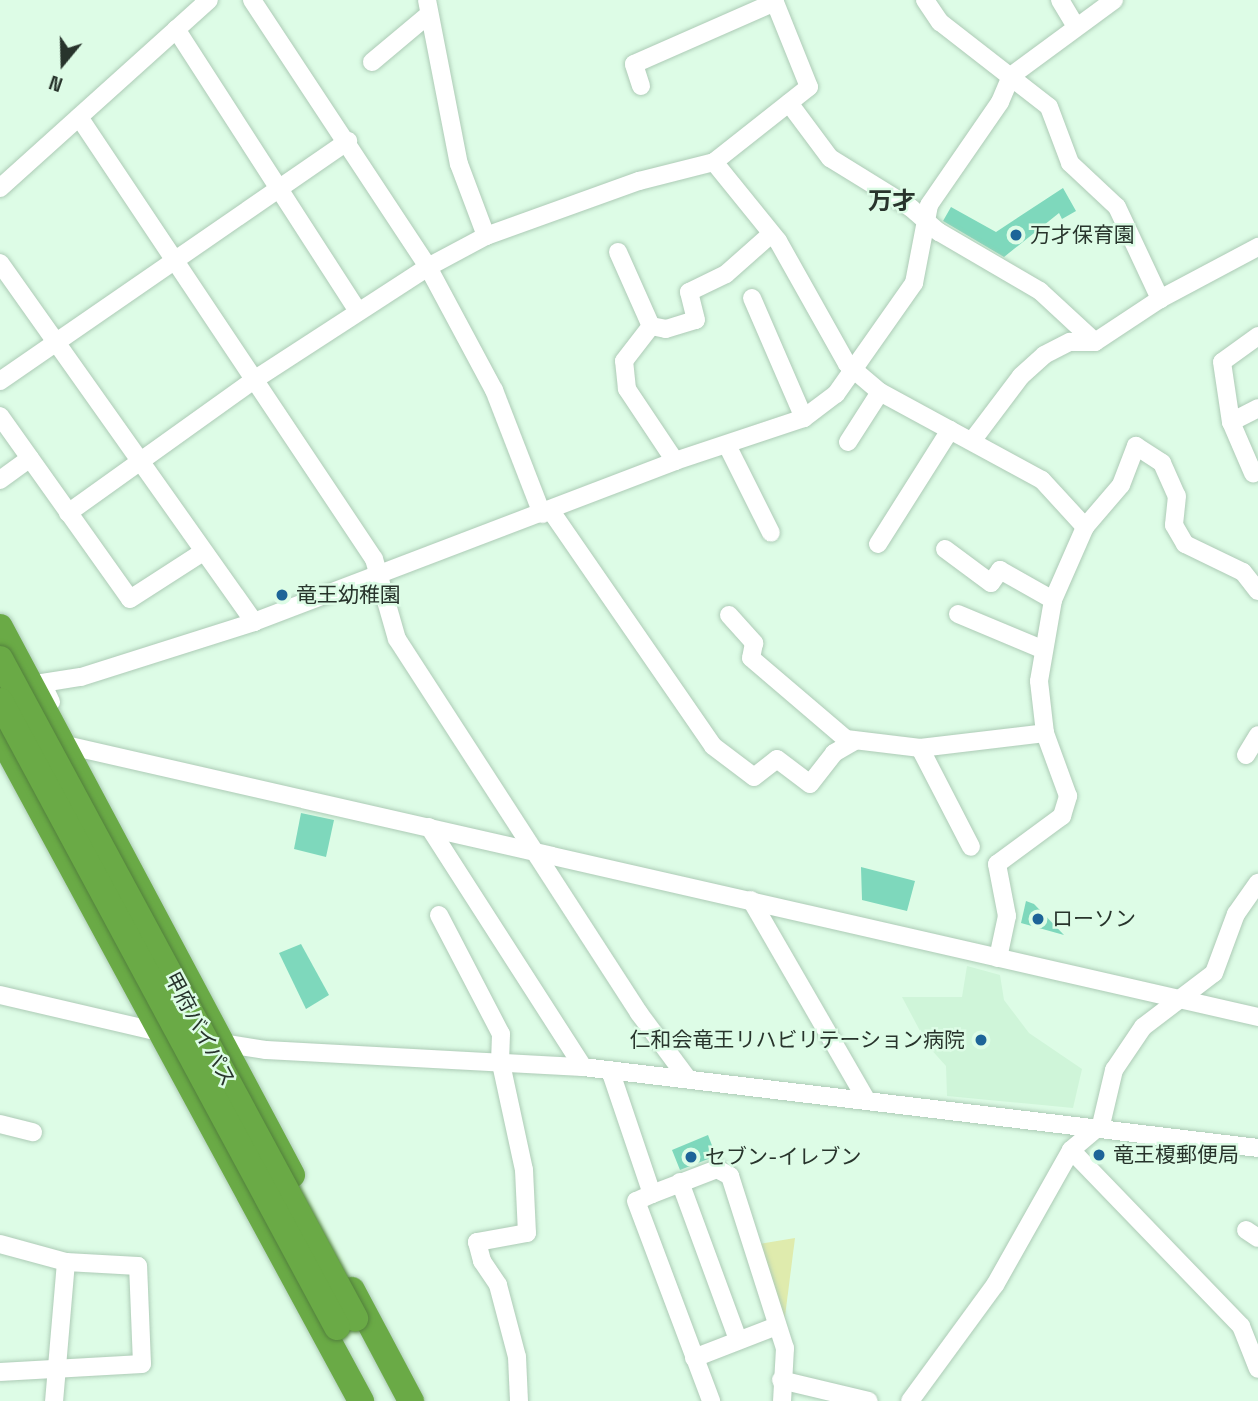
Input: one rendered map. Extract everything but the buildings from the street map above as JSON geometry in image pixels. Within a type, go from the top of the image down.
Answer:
[{"type":"highway","points":[[0,627],[67,746],[411,1401]]},
{"type":"highway","name":"甲府バイパス","points":[[0,659],[346,1323],[377,1401]]},
{"type":"highway","name":"甲府バイパス","points":[[0,701],[346,1323],[398,1401]]},
{"type":"highway","points":[[0,735],[159,1032],[362,1401]]},
{"type":"street","points":[[0,188],[209,0]]},
{"type":"street","points":[[252,0],[348,141],[428,267],[494,390],[547,512],[713,746],[754,778],[777,759],[810,784],[834,753],[855,741]]},
{"type":"street","points":[[925,0],[940,22],[1049,107],[1070,163],[1117,207],[1160,299]]},
{"type":"street","points":[[1060,0],[1076,26]]},
{"type":"street","points":[[67,746],[42,683],[81,677],[254,622],[381,577],[675,461],[804,418],[836,394],[914,283],[929,205],[1000,102],[1011,76],[1114,0]]},
{"type":"street","points":[[68,513],[254,380],[428,267],[486,236],[639,181],[714,162],[809,87],[775,1],[634,64],[641,86]]},
{"type":"street","points":[[372,62],[427,8]]},
{"type":"street","points":[[427,8],[459,164],[486,236]]},
{"type":"street","points":[[176,29],[358,310]]},
{"type":"street","points":[[789,103],[830,158],[928,220],[939,232],[1040,291],[1095,342]]},
{"type":"street","points":[[79,117],[381,577],[397,639],[534,851],[688,1079]]},
{"type":"street","points":[[0,381],[348,141]]},
{"type":"street","points":[[714,162],[771,234],[854,370],[880,392],[1042,480],[1085,527]]},
{"type":"street","points":[[651,326],[666,329],[696,320],[689,292],[726,274],[771,234]]},
{"type":"street","points":[[972,441],[1044,355],[1070,342],[1095,342],[1160,299],[1258,247]]},
{"type":"street","points":[[618,252],[651,326]]},
{"type":"street","points":[[0,263],[54,344],[142,459],[203,552],[254,622]]},
{"type":"street","points":[[752,299],[804,418]]},
{"type":"street","points":[[651,326],[629,350],[623,377],[675,461]]},
{"type":"street","points":[[1253,473],[1231,422],[1222,362],[1258,335]]},
{"type":"street","points":[[848,442],[880,392]]},
{"type":"street","points":[[1231,422],[1258,408]]},
{"type":"street","points":[[0,416],[130,599],[203,552]]},
{"type":"street","points":[[878,544],[950,430]]},
{"type":"street","points":[[727,445],[771,533]]},
{"type":"street","points":[[998,958],[1007,916],[997,864],[1062,816],[1068,796],[1045,733],[1039,681],[1054,600],[1085,527],[1121,485],[1136,446],[1162,463],[1177,496],[1174,525],[1185,544],[1243,572],[1258,591]]},
{"type":"street","points":[[0,480],[30,458]]},
{"type":"street","points":[[945,549],[991,583],[1000,570],[1054,600]]},
{"type":"street","points":[[958,614],[1044,650]]},
{"type":"street","points":[[729,615],[754,643],[751,658],[817,719],[855,741],[920,748],[1045,733]]},
{"type":"street","points":[[0,729],[1258,1017]]},
{"type":"street","points":[[1246,755],[1258,736]]},
{"type":"street","points":[[920,748],[971,847]]},
{"type":"street","points":[[429,827],[583,1067]]},
{"type":"street","points":[[910,1401],[995,1285],[1071,1150],[1101,1125],[1114,1070],[1143,1027],[1214,973],[1236,914],[1258,883]]},
{"type":"street","points":[[751,900],[866,1099]]},
{"type":"street","points":[[439,915],[501,1034],[500,1059],[524,1170],[527,1233],[477,1242],[482,1261],[498,1285],[517,1357],[519,1401]]},
{"type":"street","points":[[0,995],[159,1032],[266,1050],[500,1059],[583,1067],[1101,1125],[1258,1148]]},
{"type":"street","points":[[610,1070],[652,1194]]},
{"type":"street","points":[[0,1124],[33,1132]]},
{"type":"street","points":[[1071,1150],[1241,1326],[1258,1369]]},
{"type":"street","points":[[711,1401],[636,1201],[717,1169],[730,1176],[785,1348],[781,1380],[782,1401]]},
{"type":"street","points":[[680,1182],[738,1340]]},
{"type":"street","points":[[0,1244],[66,1262],[138,1266],[142,1364],[0,1372]]},
{"type":"street","points":[[54,1401],[66,1262]]},
{"type":"street","points":[[694,1357],[777,1326]]},
{"type":"street","points":[[781,1380],[869,1401]]},
{"type":"shaded area","name":"仁和会竜王リハビリテーション病院","points":[[967,966],[1000,975],[1004,1000],[1029,1033],[1082,1069],[1073,1108],[947,1096],[946,1066],[928,1046],[902,997],[962,997]]},
{"type":"shaded area","points":[[795,1238],[783,1332],[759,1244]]},
{"type":"place","name":"万才保育園","points":[[1016,235]]},
{"type":"place","name":"竜王幼稚園","points":[[282,595]]},
{"type":"place","name":"ローソン","points":[[1038,919]]},
{"type":"place","name":"仁和会竜王リハビリテーション病院","points":[[981,1040]]},
{"type":"place","name":"竜王榎郵便局","points":[[1099,1155]]},
{"type":"place","name":"セブン-イレブン","points":[[691,1157]]},
{"type":"district","name":"万才","points":[[892,201]]}]
